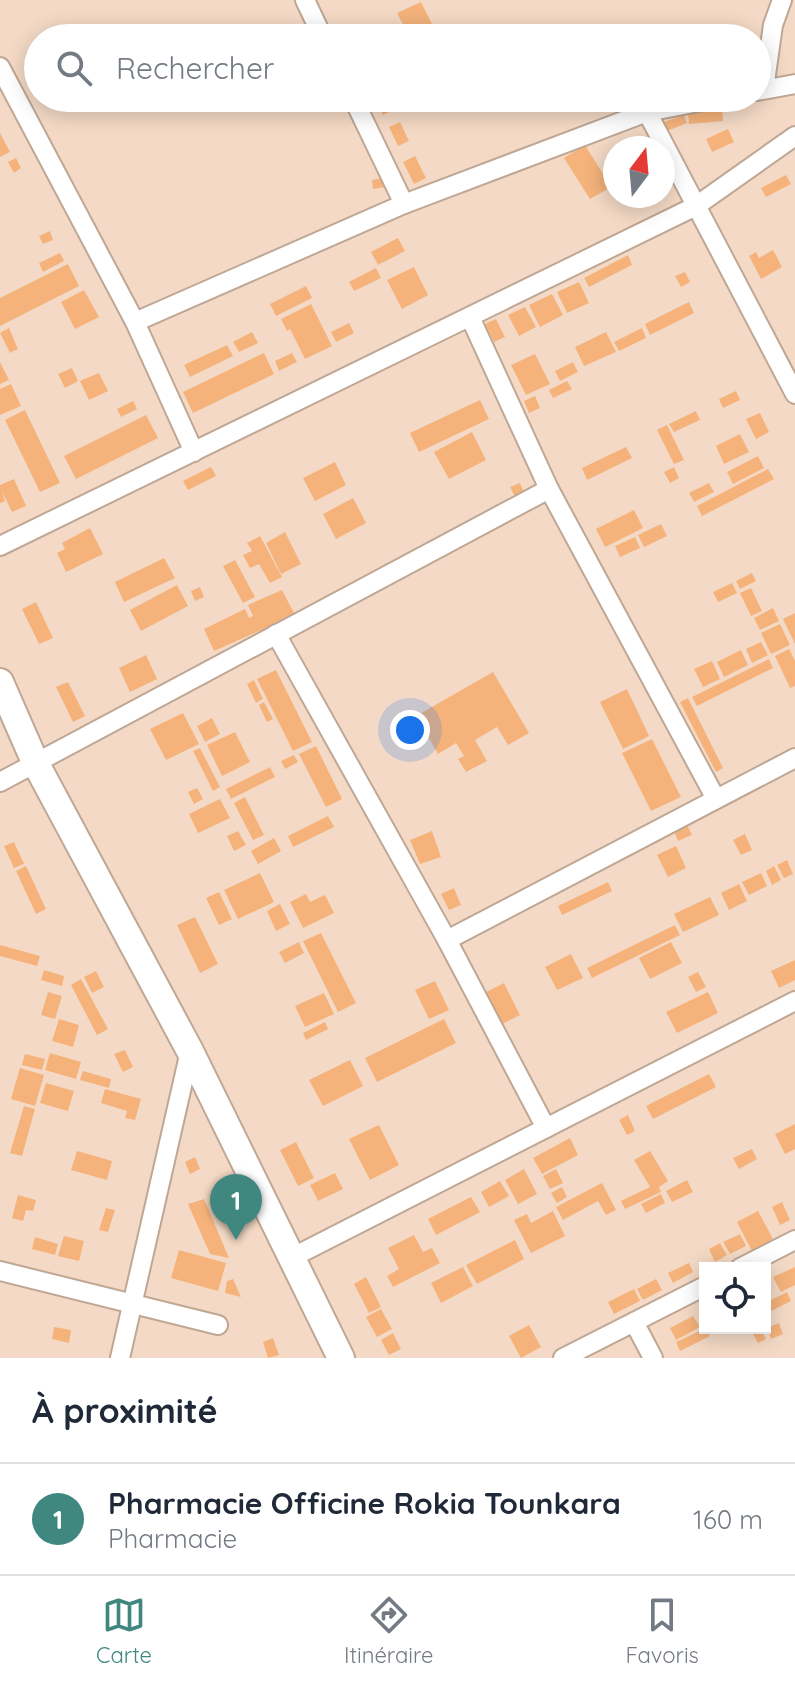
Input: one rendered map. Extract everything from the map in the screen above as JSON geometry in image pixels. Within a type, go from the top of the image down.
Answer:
[{"type":"street","points":[[305,0],[316,24]]},
{"type":"street","points":[[771,35],[782,0]]},
{"type":"street","points":[[0,67],[135,322],[194,452]]},
{"type":"street","points":[[771,88],[795,84]]},
{"type":"street","points":[[360,112],[404,204]]},
{"type":"street","points":[[135,322],[404,204],[647,112],[793,385]]},
{"type":"street","points":[[0,546],[696,206],[795,136]]},
{"type":"street","points":[[470,317],[549,489],[716,799]]},
{"type":"street","points":[[0,782],[549,489]]},
{"type":"street","points":[[276,634],[447,940],[546,1128]]},
{"type":"street","points":[[0,682],[35,762],[190,1051],[341,1358]]},
{"type":"street","points":[[447,940],[795,758]]},
{"type":"street","points":[[293,1257],[795,1001]]},
{"type":"street","points":[[120,1358],[190,1051]]},
{"type":"street","points":[[752,1262],[795,1240]]},
{"type":"street","points":[[0,1271],[218,1325]]},
{"type":"street","points":[[563,1358],[699,1289]]},
{"type":"street","points":[[634,1322],[653,1358]]},
{"type":"building","points":[[421,2],[432,24],[403,24],[397,13]]},
{"type":"building","points":[[722,112],[723,121],[689,124],[688,113]]},
{"type":"building","points":[[684,115],[687,123],[667,131],[664,122]]},
{"type":"building","points":[[400,122],[409,141],[398,146],[389,127]]},
{"type":"building","points":[[728,129],[734,142],[712,152],[706,139]]},
{"type":"building","points":[[0,133],[10,152],[0,157]]},
{"type":"building","points":[[585,145],[603,174],[603,192],[590,199],[564,158]]},
{"type":"building","points":[[415,156],[426,178],[414,184],[403,162]]},
{"type":"building","points":[[16,158],[21,168],[14,173],[8,162]]},
{"type":"building","points":[[786,175],[791,184],[766,197],[761,188]]},
{"type":"building","points":[[390,177],[391,186],[373,189],[372,180]]},
{"type":"building","points":[[50,231],[53,240],[43,244],[39,236]]},
{"type":"building","points":[[398,238],[405,251],[378,265],[371,252]]},
{"type":"building","points":[[773,250],[782,267],[761,279],[749,256],[756,252],[759,258]]},
{"type":"building","points":[[60,253],[64,261],[43,272],[39,263]]},
{"type":"building","points":[[628,255],[632,265],[589,287],[584,278]]},
{"type":"building","points":[[68,264],[79,286],[0,326],[0,298]]},
{"type":"building","points":[[414,267],[428,295],[402,309],[387,280]]},
{"type":"building","points":[[376,268],[381,278],[354,291],[349,282]]},
{"type":"building","points":[[685,272],[690,282],[681,287],[675,276]]},
{"type":"building","points":[[579,282],[589,303],[567,313],[557,292]]},
{"type":"building","points":[[306,286],[312,298],[276,316],[270,304]]},
{"type":"building","points":[[84,290],[99,317],[75,329],[61,302]]},
{"type":"building","points":[[552,294],[563,315],[540,327],[529,305]]},
{"type":"building","points":[[689,302],[694,313],[650,335],[645,324]]},
{"type":"building","points":[[311,304],[332,346],[305,359],[290,329],[287,331],[281,319]]},
{"type":"building","points":[[525,307],[536,327],[519,336],[508,315]]},
{"type":"building","points":[[496,319],[505,337],[494,342],[485,324]]},
{"type":"building","points":[[349,323],[354,333],[336,342],[331,332]]},
{"type":"building","points":[[9,328],[18,349],[10,353],[0,333]]},
{"type":"building","points":[[642,328],[646,338],[619,351],[614,342]]},
{"type":"building","points":[[252,332],[258,343],[239,352],[233,342]]},
{"type":"building","points":[[606,332],[616,352],[584,366],[575,347]]},
{"type":"building","points":[[227,345],[233,356],[190,377],[184,365]]},
{"type":"building","points":[[264,353],[274,374],[193,413],[183,392]]},
{"type":"building","points":[[292,353],[297,362],[279,371],[275,361]]},
{"type":"building","points":[[535,354],[550,384],[526,395],[511,365]]},
{"type":"building","points":[[0,362],[9,380],[0,384]]},
{"type":"building","points":[[573,362],[578,372],[560,381],[555,371]]},
{"type":"building","points":[[72,368],[78,381],[65,388],[58,374]]},
{"type":"building","points":[[99,373],[108,391],[89,400],[80,381]]},
{"type":"building","points":[[567,381],[572,389],[553,398],[549,390]]},
{"type":"building","points":[[11,384],[21,406],[0,415],[0,389]]},
{"type":"building","points":[[736,391],[740,400],[723,408],[719,399]]},
{"type":"building","points":[[535,396],[540,408],[529,413],[524,401]]},
{"type":"building","points":[[480,400],[489,419],[419,452],[410,433]]},
{"type":"building","points":[[133,401],[137,409],[121,417],[117,409]]},
{"type":"building","points":[[25,410],[60,483],[40,492],[5,420]]},
{"type":"building","points":[[696,411],[700,420],[674,432],[669,424]]},
{"type":"building","points":[[760,413],[769,432],[756,439],[746,419]]},
{"type":"building","points":[[146,415],[158,438],[76,479],[64,456]]},
{"type":"building","points":[[667,425],[684,460],[674,464],[657,430]]},
{"type":"building","points":[[472,432],[486,460],[449,479],[434,452]]},
{"type":"building","points":[[740,434],[749,452],[724,464],[716,446]]},
{"type":"building","points":[[626,447],[632,458],[587,480],[582,468]]},
{"type":"building","points":[[758,456],[764,468],[733,484],[727,472]]},
{"type":"building","points":[[335,462],[346,485],[315,501],[303,478]]},
{"type":"building","points":[[211,467],[216,476],[188,490],[183,481]]},
{"type":"building","points":[[674,467],[679,478],[670,483],[664,472]]},
{"type":"building","points":[[768,469],[774,479],[702,516],[697,506]]},
{"type":"building","points":[[14,479],[26,506],[12,512],[2,491],[5,501],[0,503],[0,485]]},
{"type":"building","points":[[520,483],[524,493],[515,497],[510,487]]},
{"type":"building","points":[[709,483],[714,492],[694,502],[689,493]]},
{"type":"building","points":[[353,498],[366,523],[336,539],[323,514]]},
{"type":"building","points":[[634,510],[643,528],[605,547],[596,529]]},
{"type":"building","points":[[661,524],[667,536],[644,547],[638,535]]},
{"type":"building","points":[[90,528],[103,554],[66,572],[57,553],[65,549],[62,543]]},
{"type":"building","points":[[285,532],[301,564],[281,574],[266,543]]},
{"type":"building","points":[[260,536],[282,577],[270,583],[259,564],[250,568],[243,555],[252,551],[247,543]]},
{"type":"building","points":[[635,537],[640,548],[620,557],[615,546]]},
{"type":"building","points":[[164,558],[175,578],[124,602],[115,582]]},
{"type":"building","points":[[235,560],[255,597],[243,603],[223,566]]},
{"type":"building","points":[[752,573],[756,581],[740,589],[736,581]]},
{"type":"building","points":[[732,583],[737,593],[718,602],[713,592]]},
{"type":"building","points":[[177,585],[188,606],[141,631],[130,610]]},
{"type":"building","points":[[200,587],[204,597],[195,601],[191,591]]},
{"type":"building","points":[[751,588],[762,611],[751,616],[740,593]]},
{"type":"building","points":[[282,590],[295,615],[214,651],[204,629],[245,609],[249,618],[253,616],[248,605]]},
{"type":"building","points":[[36,602],[53,638],[39,644],[22,609]]},
{"type":"building","points":[[773,608],[779,621],[760,630],[754,618]]},
{"type":"building","points":[[795,613],[795,644],[783,619]]},
{"type":"building","points":[[780,624],[790,645],[771,654],[761,633]]},
{"type":"building","points":[[761,642],[768,655],[752,663],[746,649]]},
{"type":"building","points":[[789,649],[795,661],[795,686],[790,688],[775,656]]},
{"type":"building","points":[[741,650],[748,665],[724,677],[717,662]]},
{"type":"building","points":[[146,655],[157,679],[130,692],[119,668]]},
{"type":"building","points":[[769,659],[773,668],[697,706],[692,697]]},
{"type":"building","points":[[712,661],[720,679],[703,687],[694,669]]},
{"type":"building","points":[[276,670],[312,742],[293,751],[257,679]]},
{"type":"building","points":[[493,672],[529,733],[508,745],[497,727],[475,740],[487,761],[466,772],[458,759],[464,756],[456,743],[438,754],[416,716]]},
{"type":"building","points":[[254,680],[263,699],[256,703],[247,684]]},
{"type":"building","points":[[68,682],[85,716],[73,722],[56,687]]},
{"type":"building","points":[[627,689],[649,736],[623,749],[600,702]]},
{"type":"building","points":[[688,698],[723,768],[716,772],[680,702]]},
{"type":"building","points":[[264,702],[273,719],[267,722],[259,705]]},
{"type":"building","points":[[183,713],[199,744],[166,760],[150,729]]},
{"type":"building","points":[[212,718],[220,734],[205,742],[197,726]]},
{"type":"building","points":[[235,732],[250,762],[222,776],[207,745]]},
{"type":"building","points":[[652,739],[681,797],[651,811],[622,753]]},
{"type":"building","points":[[316,746],[342,799],[326,807],[299,754]]},
{"type":"building","points":[[200,748],[220,787],[213,791],[193,751]]},
{"type":"building","points":[[294,755],[298,762],[285,769],[281,761]]},
{"type":"building","points":[[270,767],[275,777],[231,799],[226,789]]},
{"type":"building","points":[[197,788],[203,799],[194,804],[188,792]]},
{"type":"building","points":[[245,797],[264,835],[253,840],[234,803]]},
{"type":"building","points":[[220,799],[230,818],[198,833],[189,814]]},
{"type":"building","points":[[328,816],[334,827],[293,847],[288,836]]},
{"type":"building","points":[[687,825],[692,835],[678,841],[674,831]]},
{"type":"building","points":[[238,831],[246,845],[234,851],[227,836]]},
{"type":"building","points":[[432,831],[441,857],[420,864],[410,840]]},
{"type":"building","points":[[745,834],[752,850],[741,855],[733,840]]},
{"type":"building","points":[[274,838],[281,851],[258,864],[251,851]]},
{"type":"building","points":[[14,842],[24,864],[14,868],[4,846]]},
{"type":"building","points":[[676,846],[686,868],[668,877],[657,855]]},
{"type":"building","points":[[787,860],[793,874],[784,878],[777,865]]},
{"type":"building","points":[[26,866],[46,909],[36,914],[16,871]]},
{"type":"building","points":[[774,866],[781,880],[772,885],[766,871]]},
{"type":"building","points":[[260,873],[274,902],[238,919],[224,890]]},
{"type":"building","points":[[761,873],[767,886],[749,895],[742,882]]},
{"type":"building","points":[[608,882],[612,891],[562,915],[558,906]]},
{"type":"building","points":[[739,884],[747,901],[729,910],[721,893]]},
{"type":"building","points":[[454,888],[461,905],[449,910],[441,894]]},
{"type":"building","points":[[219,892],[232,919],[219,925],[206,898]]},
{"type":"building","points":[[306,894],[310,902],[325,895],[334,913],[303,928],[290,902]]},
{"type":"building","points":[[710,897],[719,915],[683,932],[674,914]]},
{"type":"building","points":[[280,904],[290,924],[276,931],[267,911]]},
{"type":"building","points":[[195,917],[218,964],[200,973],[177,925]]},
{"type":"building","points":[[675,925],[680,935],[592,978],[587,968]]},
{"type":"building","points":[[321,933],[356,1003],[338,1012],[303,941]]},
{"type":"building","points":[[299,942],[304,953],[285,963],[279,952]]},
{"type":"building","points":[[671,942],[682,963],[650,979],[639,958]]},
{"type":"building","points":[[0,945],[40,956],[37,966],[0,956]]},
{"type":"building","points":[[571,954],[583,978],[557,990],[545,967]]},
{"type":"building","points":[[795,960],[795,980],[779,988],[771,971]]},
{"type":"building","points":[[44,970],[64,976],[62,986],[41,980]]},
{"type":"building","points":[[96,971],[104,987],[92,993],[84,977]]},
{"type":"building","points":[[698,972],[706,987],[696,992],[688,977]]},
{"type":"building","points":[[81,979],[108,1029],[97,1035],[71,985]]},
{"type":"building","points":[[435,981],[449,1010],[429,1019],[415,990]]},
{"type":"building","points":[[504,983],[520,1015],[500,1025],[484,993]]},
{"type":"building","points":[[48,992],[62,996],[55,1019],[41,1015]]},
{"type":"building","points":[[708,992],[718,1013],[677,1033],[666,1012]]},
{"type":"building","points":[[324,993],[334,1014],[305,1027],[295,1006]]},
{"type":"building","points":[[59,1019],[79,1025],[73,1047],[52,1041]]},
{"type":"building","points":[[444,1019],[456,1043],[377,1082],[365,1058]]},
{"type":"building","points":[[325,1022],[328,1029],[306,1040],[303,1033]]},
{"type":"building","points":[[125,1050],[133,1067],[123,1072],[114,1054]]},
{"type":"building","points":[[50,1053],[81,1062],[76,1079],[45,1070]]},
{"type":"building","points":[[25,1054],[45,1059],[42,1070],[22,1065]]},
{"type":"building","points":[[350,1060],[363,1086],[323,1106],[309,1080]]},
{"type":"building","points":[[20,1068],[44,1075],[35,1106],[11,1099]]},
{"type":"building","points":[[83,1071],[111,1079],[109,1088],[80,1080]]},
{"type":"building","points":[[709,1074],[716,1087],[653,1119],[646,1106]]},
{"type":"building","points":[[46,1083],[74,1091],[68,1111],[40,1103]]},
{"type":"building","points":[[105,1089],[141,1099],[135,1120],[125,1118],[127,1111],[101,1103]]},
{"type":"building","points":[[24,1106],[35,1109],[22,1156],[10,1153]]},
{"type":"building","points":[[628,1115],[635,1131],[627,1135],[619,1120]]},
{"type":"building","points":[[795,1124],[795,1149],[785,1154],[775,1134]]},
{"type":"building","points":[[379,1125],[399,1165],[370,1180],[349,1139]]},
{"type":"building","points":[[570,1138],[578,1155],[542,1174],[533,1158]]},
{"type":"building","points":[[296,1142],[314,1178],[298,1186],[280,1150]]},
{"type":"building","points":[[752,1149],[757,1159],[739,1169],[733,1158]]},
{"type":"building","points":[[77,1151],[112,1161],[107,1180],[71,1170]]},
{"type":"building","points":[[650,1151],[668,1181],[659,1187],[661,1192],[625,1209],[621,1201],[650,1187],[634,1160]]},
{"type":"building","points":[[195,1157],[200,1169],[190,1174],[185,1162]]},
{"type":"building","points":[[524,1169],[537,1194],[518,1204],[505,1180]]},
{"type":"building","points":[[556,1169],[563,1183],[550,1189],[543,1176]]},
{"type":"building","points":[[335,1173],[343,1189],[318,1201],[310,1185]]},
{"type":"building","points":[[687,1180],[693,1192],[672,1202],[666,1191]]},
{"type":"building","points":[[500,1181],[509,1196],[489,1207],[481,1192]]},
{"type":"building","points":[[602,1183],[616,1210],[606,1215],[598,1201],[563,1220],[556,1207]]},
{"type":"building","points":[[562,1187],[567,1197],[557,1203],[551,1193]]},
{"type":"building","points":[[661,1194],[665,1203],[646,1213],[641,1204]]},
{"type":"building","points":[[18,1195],[36,1200],[33,1211],[26,1210],[23,1221],[12,1218]]},
{"type":"building","points":[[471,1197],[480,1212],[436,1235],[428,1219]]},
{"type":"building","points":[[204,1199],[229,1258],[210,1254],[188,1204]]},
{"type":"building","points":[[782,1202],[790,1220],[780,1225],[772,1207]]},
{"type":"building","points":[[106,1208],[115,1210],[108,1232],[99,1230]]},
{"type":"building","points":[[553,1211],[565,1236],[531,1253],[514,1220],[527,1214],[531,1223]]},
{"type":"building","points":[[758,1211],[773,1239],[752,1251],[737,1222]]},
{"type":"building","points":[[740,1234],[746,1246],[730,1254],[723,1242]]},
{"type":"building","points":[[414,1235],[423,1252],[432,1248],[440,1263],[393,1287],[387,1276],[399,1269],[388,1248]]},
{"type":"building","points":[[64,1236],[84,1241],[79,1261],[58,1256]]},
{"type":"building","points":[[35,1237],[58,1244],[55,1255],[32,1249]]},
{"type":"building","points":[[515,1240],[524,1259],[477,1284],[466,1265]]},
{"type":"building","points":[[720,1243],[727,1255],[715,1262],[709,1249]]},
{"type":"building","points":[[179,1250],[226,1263],[218,1291],[171,1278]]},
{"type":"building","points":[[689,1263],[693,1272],[673,1283],[668,1273]]},
{"type":"building","points":[[463,1267],[473,1286],[441,1303],[431,1283]]},
{"type":"building","points":[[795,1267],[795,1285],[781,1292],[773,1277]]},
{"type":"building","points":[[366,1277],[381,1307],[369,1313],[354,1284]]},
{"type":"building","points":[[233,1279],[241,1297],[225,1293],[227,1281]]},
{"type":"building","points":[[656,1279],[662,1290],[643,1300],[637,1289]]},
{"type":"building","points":[[634,1289],[640,1301],[614,1314],[608,1302]]},
{"type":"building","points":[[787,1292],[791,1301],[771,1311],[771,1300]]},
{"type":"building","points":[[381,1309],[392,1329],[377,1337],[366,1317]]},
{"type":"building","points":[[693,1316],[699,1325],[676,1340],[670,1328]]},
{"type":"building","points":[[779,1323],[783,1334],[771,1339],[771,1326]]},
{"type":"building","points":[[529,1325],[541,1347],[521,1358],[509,1336]]},
{"type":"building","points":[[54,1327],[71,1330],[69,1343],[52,1339]]},
{"type":"building","points":[[699,1331],[699,1334],[710,1336],[680,1351],[676,1342]]},
{"type":"building","points":[[393,1333],[401,1349],[389,1355],[381,1340]]},
{"type":"building","points":[[753,1334],[763,1334],[766,1339],[758,1343]]},
{"type":"building","points":[[273,1338],[279,1355],[268,1358],[263,1342]]},
{"type":"place","name":"Pharmacie Officine Rokia Tounkara","points":[[236,1240]]}]
